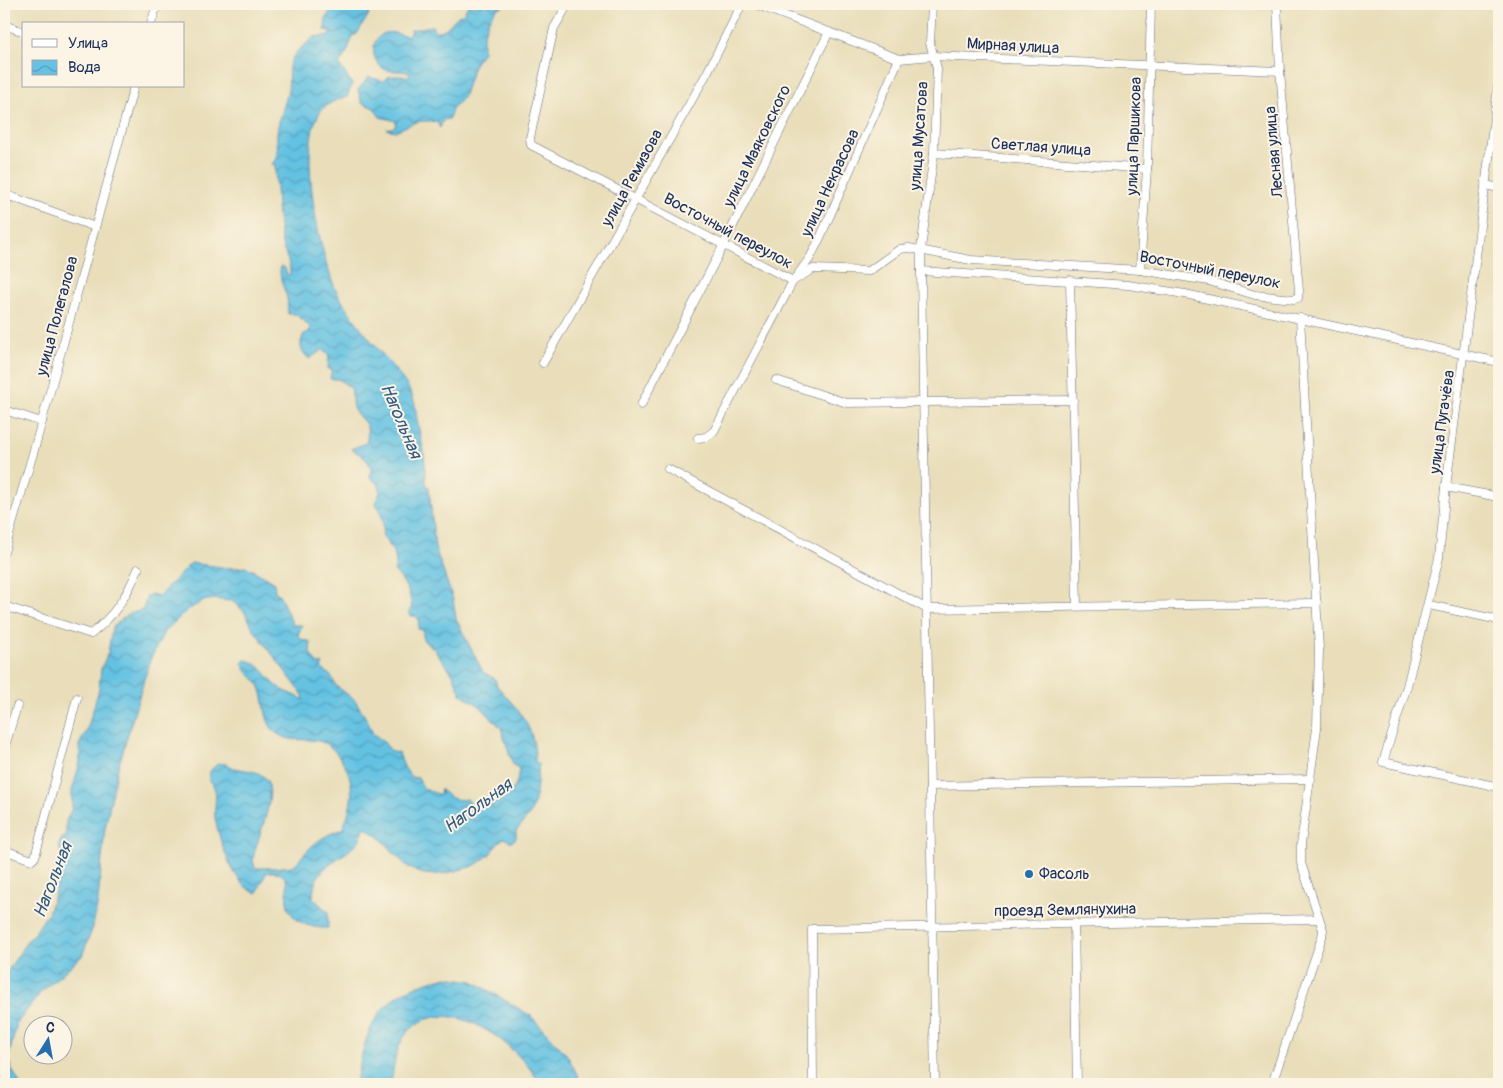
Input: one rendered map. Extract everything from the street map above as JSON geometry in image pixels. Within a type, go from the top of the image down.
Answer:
[{"type":"street","points":[[152,22],[157,4]]},
{"type":"street","name":"Восточный переулок","points":[[568,4],[554,28],[530,138],[531,144],[540,151],[636,198],[723,246],[793,281],[813,269],[869,271],[900,249],[921,249],[971,260],[1140,270],[1210,281],[1255,295],[1290,299],[1298,298]]},
{"type":"street","name":"улица Ремизова","points":[[543,364],[707,72],[742,4]]},
{"type":"street","name":"Мирная улица","points":[[755,4],[899,59],[933,56],[1280,71]]},
{"type":"street","name":"улица Мусатова","points":[[932,4],[930,43],[937,68],[934,152],[921,249],[921,270],[935,1084]]},
{"type":"street","name":"улица Паршикова","points":[[1140,270],[1147,169],[1151,4]]},
{"type":"street","name":"Лесная улица","points":[[1278,4],[1280,71],[1299,291],[1298,298]]},
{"type":"street","points":[[4,25],[22,31]]},
{"type":"street","name":"улица Маяковского","points":[[641,405],[723,246],[829,32]]},
{"type":"street","name":"улица Некрасова","points":[[698,438],[706,437],[714,430],[793,281],[810,258],[899,59]]},
{"type":"street","name":"улица Пугачёва","points":[[1499,80],[1465,356],[1446,487],[1439,558],[1408,686],[1384,762],[1499,787]]},
{"type":"street","name":"улица Полегалова","points":[[4,552],[42,422],[133,88]]},
{"type":"street","name":"Светлая улица","points":[[934,152],[1147,169]]},
{"type":"street","points":[[1486,185],[1499,188]]},
{"type":"street","points":[[4,211],[6,194],[96,227]]},
{"type":"street","name":"Восточный переулок","points":[[921,270],[1128,285],[1176,292],[1499,362]]},
{"type":"street","points":[[1070,280],[1077,606]]},
{"type":"street","points":[[1272,1084],[1323,930],[1301,863],[1301,844],[1318,728],[1317,602],[1300,318]]},
{"type":"street","points":[[776,380],[847,403],[1072,400]]},
{"type":"street","points":[[4,410],[42,422]]},
{"type":"street","points":[[668,469],[927,609],[1317,602]]},
{"type":"street","points":[[1446,487],[1499,497]]},
{"type":"street","points":[[4,606],[91,634],[110,620],[128,593],[138,569]]},
{"type":"street","points":[[1429,605],[1499,620]]},
{"type":"street","points":[[4,850],[27,860],[35,857],[77,698]]},
{"type":"street","points":[[4,749],[17,706]]},
{"type":"street","points":[[930,786],[1311,779]]},
{"type":"street","name":"проезд Землянухина","points":[[813,1084],[812,929],[1318,919]]},
{"type":"street","points":[[1074,923],[1077,1084]]},
{"type":"water","name":"Нагольная","points":[[335,4],[375,4],[357,34],[353,36],[347,52],[339,64],[352,84],[347,97],[324,107],[313,130],[310,151],[310,175],[313,202],[324,253],[336,290],[348,310],[404,381],[413,398],[423,452],[426,484],[429,488],[435,548],[453,599],[456,619],[483,672],[495,679],[497,686],[525,720],[529,729],[535,750],[535,762],[539,764],[535,801],[530,814],[516,831],[516,838],[512,842],[504,838],[489,855],[475,865],[437,874],[423,874],[412,869],[377,835],[364,827],[361,838],[320,874],[315,884],[313,898],[328,912],[328,928],[314,927],[301,922],[291,913],[288,907],[285,877],[274,872],[266,873],[257,893],[248,889],[234,872],[228,861],[217,827],[215,818],[216,793],[209,781],[209,773],[215,766],[224,763],[237,769],[256,772],[267,780],[270,790],[269,802],[253,861],[255,868],[263,868],[294,865],[311,847],[327,835],[342,829],[351,800],[352,790],[348,771],[337,754],[326,744],[316,741],[285,738],[274,731],[266,715],[260,687],[242,663],[245,660],[255,663],[279,687],[304,700],[303,695],[254,630],[244,611],[232,601],[213,599],[203,601],[186,611],[164,632],[150,660],[117,771],[105,828],[98,901],[93,927],[82,956],[40,993],[17,1023],[9,1055],[11,1068],[20,1084],[4,1084],[4,977],[48,913],[59,879],[61,855],[59,844],[62,838],[66,838],[66,821],[72,808],[72,791],[80,762],[79,745],[87,730],[99,689],[101,669],[108,653],[112,628],[128,614],[143,610],[147,596],[151,594],[159,596],[191,563],[229,568],[247,567],[274,582],[275,592],[279,594],[293,625],[302,625],[298,635],[301,639],[311,642],[310,653],[317,664],[323,664],[321,668],[332,677],[336,686],[355,700],[373,734],[382,740],[392,752],[399,753],[404,767],[411,777],[418,778],[424,789],[441,795],[440,789],[452,798],[459,800],[467,799],[473,806],[491,805],[499,802],[511,792],[518,777],[519,768],[513,765],[501,728],[480,706],[461,694],[453,674],[434,649],[423,640],[423,630],[418,629],[419,620],[416,616],[410,616],[409,611],[412,607],[410,597],[401,578],[394,571],[396,566],[395,557],[382,536],[382,519],[376,504],[380,492],[379,485],[370,477],[371,468],[367,460],[351,449],[366,443],[366,425],[353,408],[351,388],[338,379],[330,379],[332,369],[328,369],[329,355],[322,350],[309,359],[302,350],[302,338],[304,334],[309,332],[310,327],[296,314],[288,314],[287,298],[280,270],[281,266],[285,268],[287,275],[290,274],[290,270],[281,240],[275,165],[272,164],[277,153],[278,128],[287,95],[290,63],[296,53],[314,37],[329,36],[331,31],[325,30],[326,18]]},
{"type":"water","points":[[469,4],[503,4],[502,7],[497,8],[489,19],[483,36],[483,52],[474,64],[463,98],[453,107],[449,119],[443,120],[440,128],[437,122],[423,121],[395,131],[387,129],[395,127],[396,121],[380,117],[374,108],[362,103],[358,90],[369,77],[383,81],[390,76],[409,76],[410,73],[386,70],[381,67],[375,57],[374,46],[376,41],[385,33],[408,36],[411,30],[432,26],[435,31],[444,30],[463,14]]},
{"type":"water","points":[[447,977],[473,981],[531,1016],[567,1055],[577,1074],[579,1084],[540,1084],[517,1054],[501,1040],[482,1028],[463,1020],[444,1016],[426,1020],[409,1031],[404,1037],[396,1056],[391,1084],[356,1084],[365,1043],[380,1012],[391,1001],[406,991],[424,983]]},
{"type":"place","name":"Фасоль","points":[[1029,874]]}]
